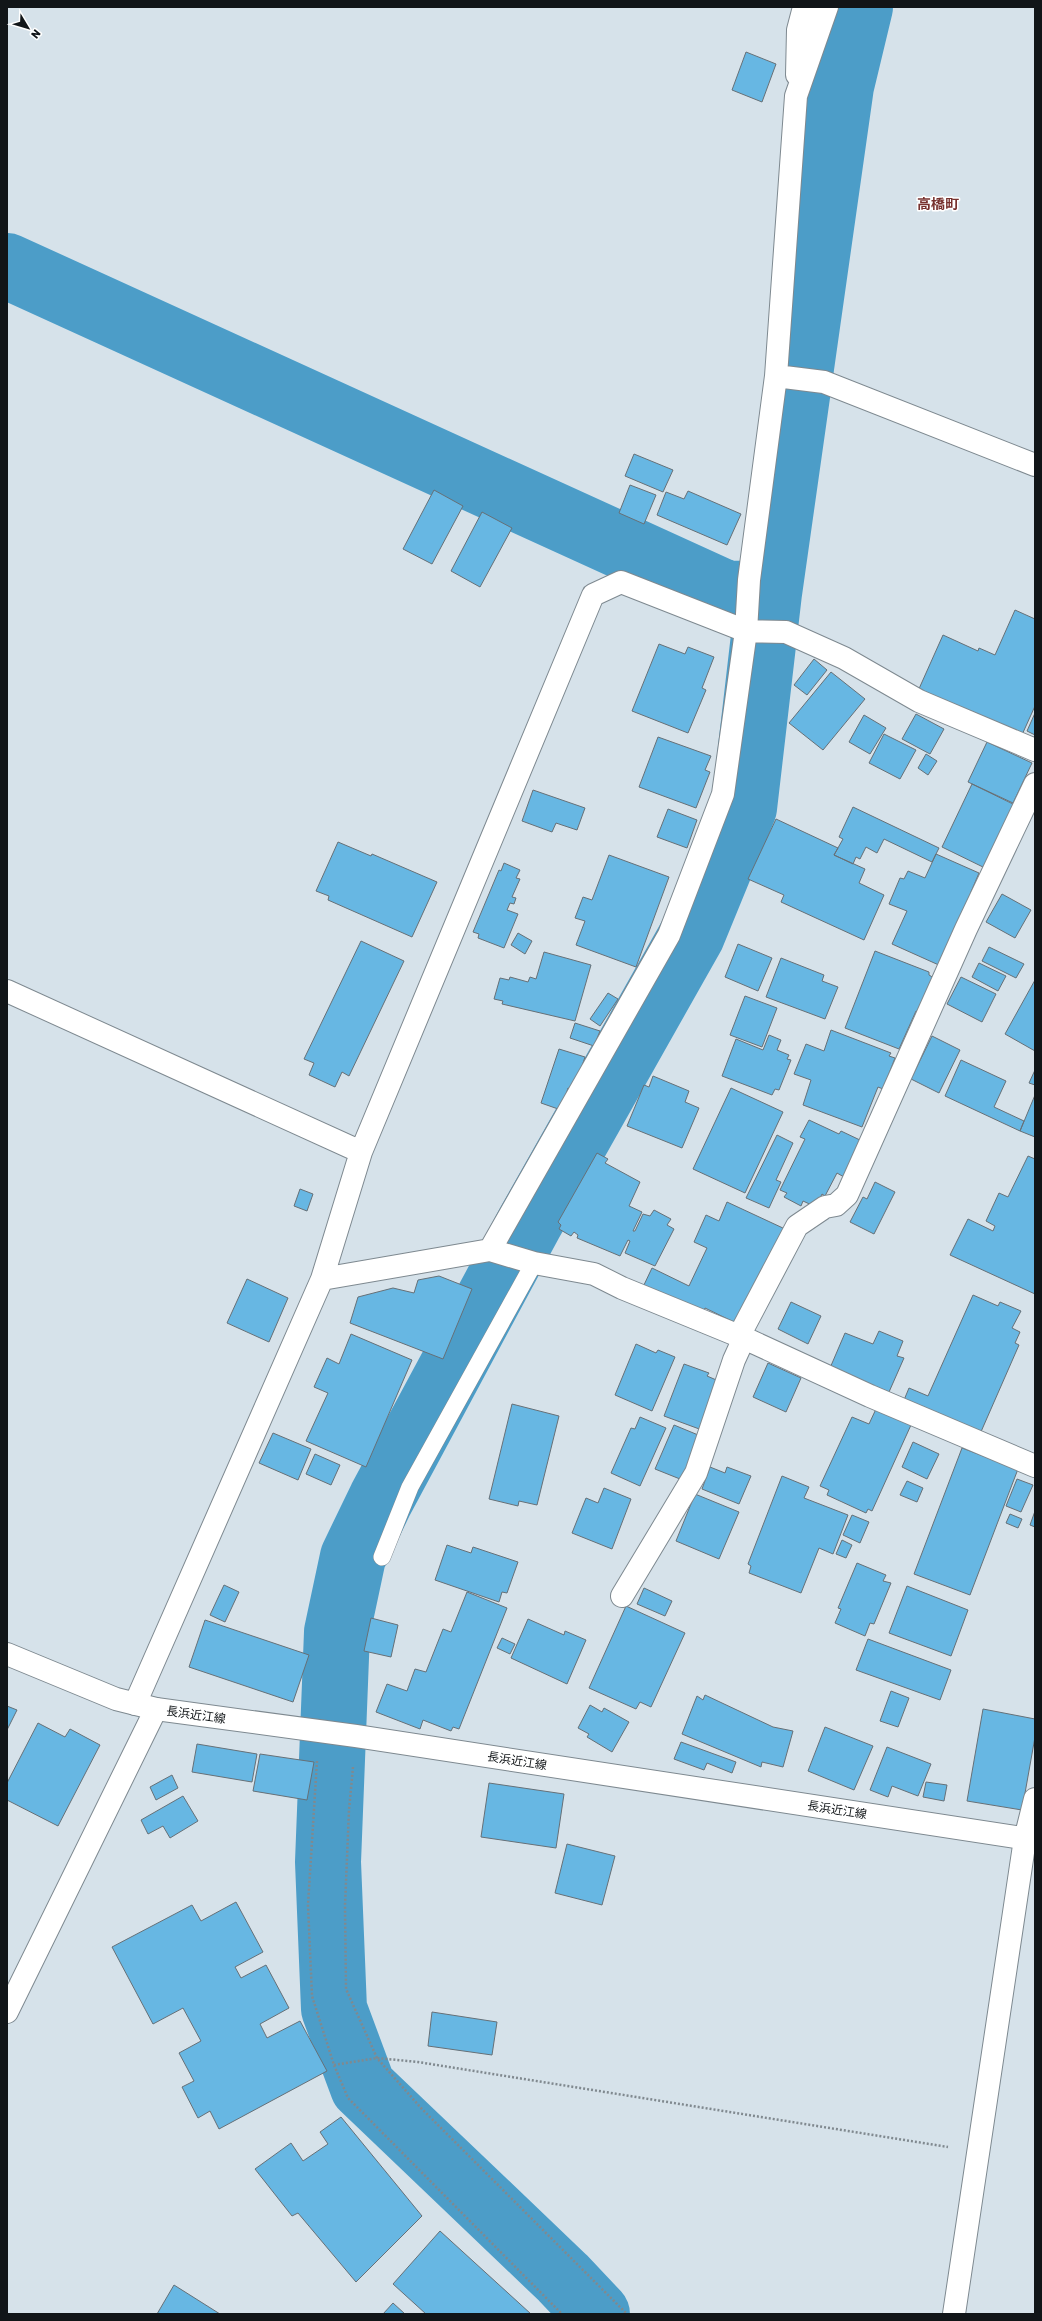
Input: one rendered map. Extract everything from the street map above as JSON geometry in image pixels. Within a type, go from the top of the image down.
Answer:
[{"type":"street","points":[[495,1251],[669,936],[723,794],[749,626],[749,580],[782,377],[798,30],[804,7]]},
{"type":"street","points":[[796,96],[827,7]]},
{"type":"street","points":[[782,377],[824,382],[1035,465]]},
{"type":"street","points":[[135,1704],[322,1279],[361,1152],[593,595],[622,582],[749,626],[786,632],[844,658],[919,702],[1035,750]]},
{"type":"street","points":[[622,1596],[696,1473],[741,1337],[797,1226],[825,1207],[836,1205],[847,1195],[966,929],[1035,784]]},
{"type":"street","points":[[7,991],[361,1152]]},
{"type":"street","points":[[322,1279],[495,1251],[531,1262],[594,1274],[622,1288],[741,1337],[870,1396],[1035,1466]]},
{"type":"street","name":"長浜近江線","points":[[7,1654],[116,1699],[156,1710],[356,1736],[1030,1839]]},
{"type":"street","points":[[7,2012],[156,1710]]},
{"type":"street","points":[[954,2314],[978,2152],[1030,1839],[1035,1799]]},
{"type":"lane","points":[[382,1557],[410,1488],[531,1262]]},
{"type":"path","points":[[319,1732],[308,1905],[312,1996],[348,2098],[562,2314]]},
{"type":"path","points":[[356,1736],[349,1810],[345,1906],[346,1989],[375,2058],[421,2108],[627,2314]]},
{"type":"path","points":[[335,2064],[375,2058],[418,2062],[978,2152]]},
{"type":"water","points":[[849,7],[871,7],[851,91],[831,83]]},
{"type":"building","points":[[746,52],[776,64],[762,102],[732,90]]},
{"type":"building","points":[[634,454],[673,470],[663,492],[625,476]]},
{"type":"building","points":[[630,485],[656,495],[644,524],[619,513]]},
{"type":"building","points":[[434,490],[463,506],[432,564],[403,549]]},
{"type":"building","points":[[688,491],[741,514],[727,545],[657,515],[666,492],[684,499]]},
{"type":"building","points":[[482,512],[512,528],[480,587],[451,571]]},
{"type":"building","points":[[1015,610],[1035,619],[1035,706],[1021,737],[918,691],[943,635],[978,651],[979,648],[995,655]]},
{"type":"building","points":[[659,644],[685,654],[688,647],[714,657],[702,688],[706,690],[688,733],[632,711]]},
{"type":"building","points":[[814,659],[827,670],[807,695],[794,685]]},
{"type":"building","points":[[831,672],[865,699],[823,750],[789,723]]},
{"type":"building","points":[[1035,713],[1035,735],[1027,731]]},
{"type":"building","points":[[916,714],[944,729],[930,754],[902,739]]},
{"type":"building","points":[[864,715],[886,728],[870,754],[849,742]]},
{"type":"building","points":[[884,734],[916,750],[900,779],[869,763]]},
{"type":"building","points":[[1035,735],[1035,744],[1031,742]]},
{"type":"building","points":[[658,737],[711,756],[705,770],[710,772],[696,808],[639,787]]},
{"type":"building","points":[[987,742],[1032,763],[1013,803],[968,782]]},
{"type":"building","points":[[926,754],[937,761],[928,775],[918,768]]},
{"type":"building","points":[[972,784],[1015,805],[985,868],[942,847]]},
{"type":"building","points":[[533,790],[585,808],[577,830],[556,823],[552,832],[522,821]]},
{"type":"building","points":[[853,807],[939,848],[932,862],[884,839],[877,853],[866,847],[860,859],[856,857],[853,864],[834,855],[843,839],[839,837]]},
{"type":"building","points":[[668,809],[697,820],[687,848],[657,837]]},
{"type":"building","points":[[776,819],[838,848],[834,855],[865,869],[859,883],[884,895],[864,940],[781,902],[784,895],[748,879]]},
{"type":"building","points":[[338,842],[371,856],[372,854],[437,882],[412,937],[328,900],[329,896],[316,891]]},
{"type":"building","points":[[936,854],[979,873],[971,892],[974,893],[941,966],[892,944],[907,911],[889,904],[900,878],[904,879],[908,871],[925,878]]},
{"type":"building","points":[[609,855],[669,877],[636,967],[576,945],[585,921],[575,918],[583,897],[592,900]]},
{"type":"building","points":[[504,863],[520,870],[516,878],[520,879],[512,897],[516,898],[514,904],[510,903],[507,910],[518,914],[504,948],[478,938],[479,934],[473,932],[499,870],[501,871]]},
{"type":"building","points":[[1002,894],[1031,910],[1015,938],[986,922]]},
{"type":"building","points":[[518,933],[532,941],[525,954],[511,945]]},
{"type":"building","points":[[361,941],[404,961],[349,1076],[342,1072],[335,1087],[309,1075],[314,1063],[304,1059]]},
{"type":"building","points":[[738,944],[772,958],[758,991],[725,977]]},
{"type":"building","points":[[989,947],[1024,964],[1016,978],[982,961]]},
{"type":"building","points":[[875,951],[929,972],[929,975],[934,978],[921,1012],[916,1011],[899,1049],[845,1028]]},
{"type":"building","points":[[544,952],[591,965],[575,1021],[502,1004],[503,1001],[494,999],[500,978],[509,980],[510,977],[528,982],[530,977],[536,979]]},
{"type":"building","points":[[781,958],[824,975],[822,981],[838,987],[825,1019],[766,997]]},
{"type":"building","points":[[979,963],[1006,976],[998,991],[972,977]]},
{"type":"building","points":[[961,977],[996,994],[982,1022],[947,1004]]},
{"type":"building","points":[[1035,980],[1035,1051],[1005,1034]]},
{"type":"building","points":[[608,993],[618,999],[600,1026],[590,1019]]},
{"type":"building","points":[[745,996],[777,1008],[762,1047],[730,1035]]},
{"type":"building","points":[[575,1023],[600,1031],[594,1046],[570,1038]]},
{"type":"building","points":[[831,1030],[891,1053],[889,1056],[895,1058],[883,1089],[878,1087],[862,1127],[803,1105],[811,1080],[794,1074],[806,1044],[824,1051]]},
{"type":"building","points":[[769,1035],[781,1040],[777,1050],[789,1055],[787,1059],[791,1060],[779,1090],[775,1089],[772,1095],[722,1076],[736,1039],[763,1050]]},
{"type":"building","points":[[932,1036],[960,1050],[939,1093],[911,1079]]},
{"type":"building","points":[[559,1049],[585,1057],[574,1090],[568,1088],[561,1110],[541,1103]]},
{"type":"building","points":[[961,1060],[1006,1081],[994,1107],[1024,1121],[1020,1131],[945,1096]]},
{"type":"building","points":[[1035,1070],[1035,1085],[1029,1083]]},
{"type":"building","points":[[653,1076],[689,1091],[685,1102],[699,1108],[682,1148],[627,1126],[644,1085],[649,1087]]},
{"type":"building","points":[[731,1088],[783,1112],[745,1193],[693,1169]]},
{"type":"building","points":[[1035,1095],[1035,1137],[1020,1131]]},
{"type":"building","points":[[809,1120],[839,1134],[841,1131],[862,1141],[844,1177],[837,1173],[825,1196],[822,1194],[816,1207],[803,1201],[801,1206],[784,1197],[787,1193],[780,1190],[805,1139],[800,1137]]},
{"type":"building","points":[[777,1135],[793,1143],[776,1180],[781,1182],[769,1208],[746,1198]]},
{"type":"building","points":[[597,1153],[608,1159],[605,1163],[640,1182],[629,1206],[642,1212],[633,1231],[635,1231],[643,1214],[650,1216],[654,1210],[671,1219],[667,1225],[674,1229],[655,1266],[625,1253],[630,1241],[628,1240],[620,1256],[577,1238],[578,1235],[574,1232],[571,1236],[559,1229],[561,1225],[558,1222]]},
{"type":"building","points":[[1028,1156],[1035,1159],[1035,1294],[950,1255],[968,1219],[993,1231],[995,1226],[986,1221],[999,1193],[1008,1197]]},
{"type":"building","points":[[875,1182],[895,1192],[874,1234],[850,1222],[863,1197],[867,1199]]},
{"type":"building","points":[[300,1189],[313,1194],[307,1211],[294,1206]]},
{"type":"building","points":[[727,1202],[785,1229],[766,1272],[761,1270],[736,1323],[705,1308],[702,1315],[643,1287],[652,1268],[689,1286],[707,1248],[694,1242],[706,1215],[719,1221]]},
{"type":"building","points":[[439,1276],[472,1289],[443,1359],[350,1323],[358,1297],[393,1288],[414,1293],[418,1280]]},
{"type":"building","points":[[247,1279],[288,1298],[269,1342],[227,1323]]},
{"type":"building","points":[[973,1295],[998,1306],[1000,1302],[1021,1311],[1012,1328],[1020,1332],[1015,1343],[1019,1345],[980,1434],[904,1400],[909,1388],[928,1396]]},
{"type":"building","points":[[791,1302],[821,1316],[808,1344],[778,1329]]},
{"type":"building","points":[[879,1331],[903,1341],[897,1356],[904,1358],[889,1392],[830,1368],[845,1333],[873,1344]]},
{"type":"building","points":[[351,1334],[412,1360],[366,1467],[306,1441],[328,1393],[314,1387],[327,1358],[339,1364]]},
{"type":"building","points":[[636,1344],[656,1353],[658,1350],[675,1357],[652,1411],[615,1395]]},
{"type":"building","points":[[768,1363],[801,1378],[786,1412],[753,1397]]},
{"type":"building","points":[[684,1364],[709,1373],[707,1376],[721,1382],[702,1430],[664,1416]]},
{"type":"building","points":[[512,1404],[559,1416],[537,1505],[519,1501],[518,1506],[489,1499]]},
{"type":"building","points":[[876,1409],[911,1425],[872,1511],[868,1509],[866,1513],[827,1495],[829,1490],[820,1486],[852,1417],[869,1424]]},
{"type":"building","points":[[640,1417],[666,1428],[640,1486],[611,1473],[631,1428],[635,1429]]},
{"type":"building","points":[[674,1425],[703,1437],[685,1481],[655,1469]]},
{"type":"building","points":[[273,1433],[311,1449],[298,1480],[259,1463]]},
{"type":"building","points":[[913,1442],[939,1454],[927,1479],[902,1467]]},
{"type":"building","points":[[962,1448],[1018,1469],[970,1595],[914,1574]]},
{"type":"building","points":[[315,1454],[340,1465],[331,1485],[306,1474]]},
{"type":"building","points":[[710,1467],[725,1473],[727,1467],[751,1476],[739,1504],[702,1489]]},
{"type":"building","points":[[782,1476],[809,1487],[804,1498],[848,1515],[833,1554],[819,1548],[801,1593],[749,1573],[751,1566],[748,1564]]},
{"type":"building","points":[[1017,1479],[1033,1485],[1021,1512],[1006,1506]]},
{"type":"building","points":[[907,1481],[923,1488],[917,1502],[900,1495]]},
{"type":"building","points":[[604,1488],[631,1499],[612,1549],[572,1533],[586,1498],[598,1503]]},
{"type":"building","points":[[695,1494],[739,1512],[719,1559],[676,1541]]},
{"type":"building","points":[[1035,1511],[1035,1527],[1030,1525]]},
{"type":"building","points":[[1010,1514],[1022,1519],[1018,1528],[1006,1523]]},
{"type":"building","points":[[852,1515],[869,1522],[860,1543],[843,1535]]},
{"type":"building","points":[[842,1540],[852,1545],[846,1558],[836,1554]]},
{"type":"building","points":[[447,1545],[471,1553],[473,1547],[518,1562],[507,1593],[502,1592],[499,1602],[435,1580]]},
{"type":"building","points":[[857,1563],[886,1575],[883,1581],[891,1583],[874,1624],[870,1623],[865,1636],[835,1623],[841,1609],[838,1608]]},
{"type":"building","points":[[224,1585],[239,1592],[225,1622],[210,1615]]},
{"type":"building","points":[[907,1586],[968,1610],[951,1656],[889,1633]]},
{"type":"building","points":[[644,1588],[672,1601],[665,1616],[637,1604]]},
{"type":"building","points":[[467,1592],[507,1608],[459,1729],[453,1727],[451,1731],[423,1720],[420,1729],[376,1712],[387,1684],[407,1691],[415,1669],[426,1672],[443,1629],[451,1632]]},
{"type":"building","points":[[626,1606],[685,1633],[651,1707],[640,1702],[636,1709],[589,1688]]},
{"type":"building","points":[[371,1618],[398,1625],[391,1657],[364,1651]]},
{"type":"building","points":[[528,1619],[564,1635],[565,1631],[586,1640],[567,1684],[511,1658]]},
{"type":"building","points":[[205,1620],[309,1655],[293,1702],[189,1667]]},
{"type":"building","points":[[502,1638],[515,1644],[510,1654],[497,1648]]},
{"type":"building","points":[[868,1639],[951,1670],[940,1700],[856,1670]]},
{"type":"building","points":[[891,1691],[909,1698],[898,1727],[880,1721]]},
{"type":"building","points":[[705,1695],[773,1727],[793,1731],[783,1767],[762,1762],[761,1767],[682,1734],[697,1696],[703,1700]]},
{"type":"building","points":[[590,1705],[602,1712],[604,1708],[629,1722],[612,1752],[587,1737],[589,1734],[578,1728]]},
{"type":"building","points":[[7,1706],[17,1710],[7,1730]]},
{"type":"building","points":[[983,1709],[1035,1719],[1035,1737],[1022,1810],[967,1801]]},
{"type":"building","points":[[38,1723],[65,1737],[70,1729],[100,1745],[58,1826],[7,1800],[7,1783]]},
{"type":"building","points":[[825,1727],[873,1746],[854,1790],[808,1771]]},
{"type":"building","points":[[681,1742],[736,1762],[732,1773],[707,1763],[704,1770],[674,1759]]},
{"type":"building","points":[[197,1744],[257,1754],[252,1782],[192,1772]]},
{"type":"building","points":[[887,1747],[931,1764],[918,1796],[892,1786],[888,1797],[870,1790]]},
{"type":"building","points":[[260,1754],[314,1762],[307,1800],[253,1791]]},
{"type":"building","points":[[172,1775],[178,1788],[156,1800],[150,1787]]},
{"type":"building","points":[[926,1782],[947,1785],[944,1801],[923,1797]]},
{"type":"building","points":[[489,1783],[564,1794],[556,1848],[481,1837]]},
{"type":"building","points":[[183,1796],[198,1821],[170,1838],[163,1826],[148,1834],[141,1820]]},
{"type":"building","points":[[567,1844],[615,1856],[602,1905],[555,1893]]},
{"type":"building","points":[[236,1902],[263,1952],[235,1967],[241,1978],[266,1965],[289,2008],[260,2024],[267,2038],[300,2021],[327,2071],[219,2129],[210,2111],[198,2118],[182,2087],[194,2081],[179,2053],[201,2041],[183,2008],[153,2024],[112,1947],[192,1905],[201,1921]]},
{"type":"building","points":[[432,2012],[497,2022],[492,2055],[428,2046]]},
{"type":"building","points":[[341,2117],[422,2216],[356,2282],[298,2213],[292,2216],[255,2169],[291,2143],[303,2161],[328,2144],[320,2132]]},
{"type":"building","points":[[440,2231],[531,2314],[426,2314],[393,2284]]},
{"type":"building","points":[[174,2285],[220,2314],[157,2314]]},
{"type":"building","points":[[393,2303],[405,2314],[383,2314]]},
{"type":"waterway","points":[[597,2314],[563,2278],[363,2087],[334,2009],[328,1862],[337,1632],[353,1557],[381,1499],[530,1222],[692,935],[744,808],[769,593],[841,86],[860,7]]},
{"type":"waterway","points":[[7,266],[727,594],[769,593]]},
{"type":"district","name":"高橋町","points":[[938,204]]}]
